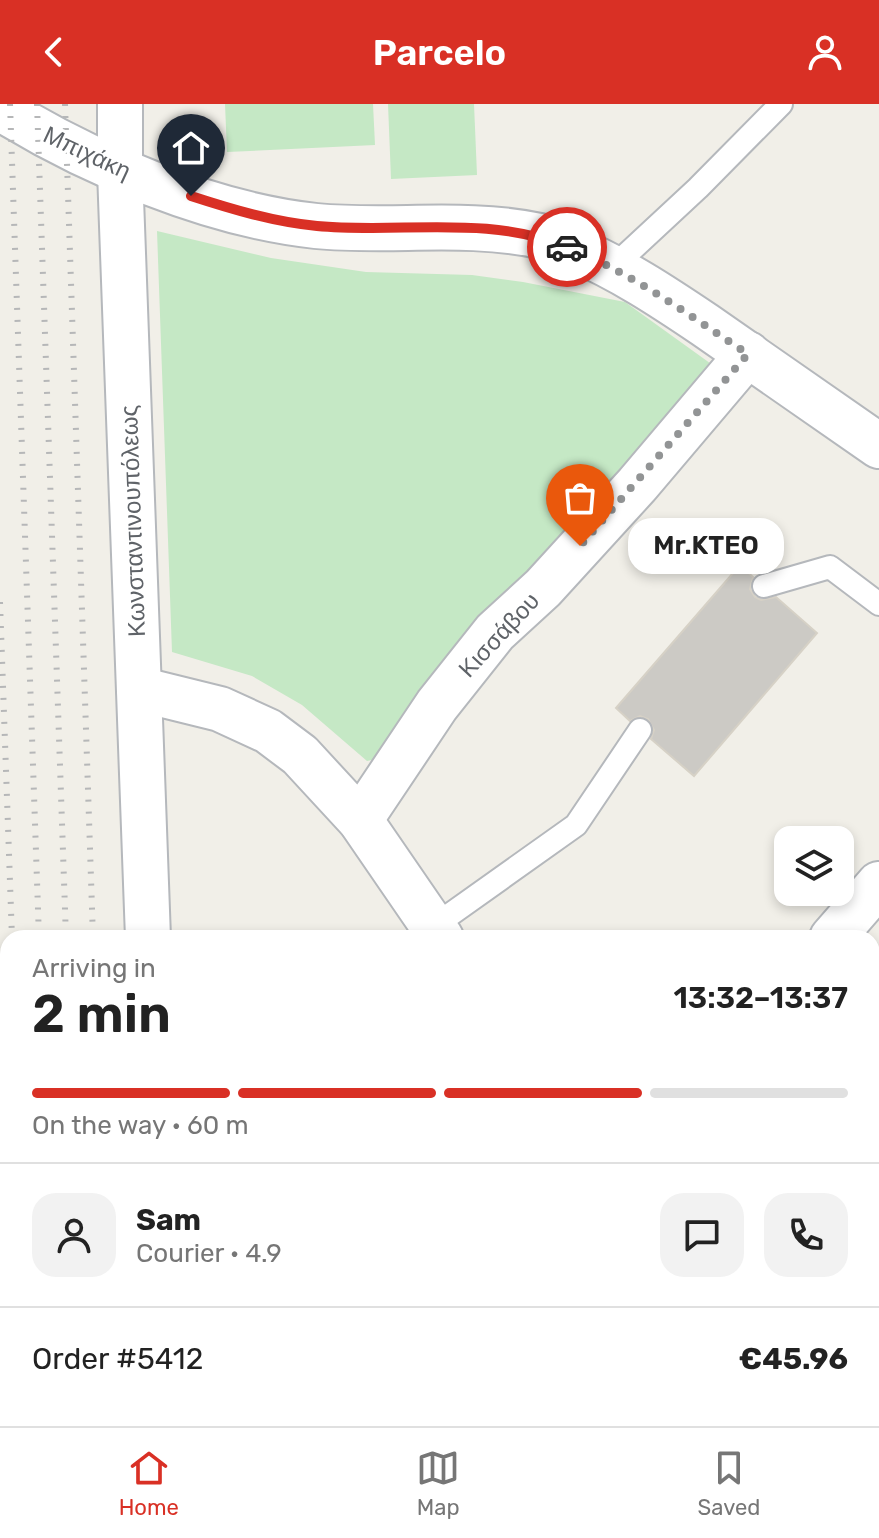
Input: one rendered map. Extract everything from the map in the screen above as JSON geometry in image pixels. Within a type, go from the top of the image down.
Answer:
[{"type":"street","name":"Κωνσταντινουπόλεως","points":[[120,104],[148,930]]},
{"type":"street","name":"Μπιχάκη","points":[[0,108],[120,171],[268,218],[315,226],[486,227],[543,237],[613,267],[649,287],[879,446]]},
{"type":"street","name":"Κισσάβου","points":[[360,820],[437,705],[495,632],[543,588],[637,485],[748,354]]},
{"type":"street","points":[[139,689],[220,709],[268,731],[300,755],[360,820],[436,930]]},
{"type":"street","points":[[841,930],[873,902]]},
{"type":"lane","points":[[613,267],[698,188],[781,104]]},
{"type":"lane","points":[[764,586],[830,567],[879,604]]},
{"type":"lane","points":[[440,930],[576,825],[640,730]]},
{"type":"green space","points":[[225,104],[373,104],[375,145],[227,152]]},
{"type":"green space","points":[[388,104],[474,104],[477,175],[391,179]]},
{"type":"green space","points":[[157,231],[271,258],[366,272],[472,275],[625,302],[714,366],[386,757],[367,761],[302,705],[252,676],[172,652]]},
{"type":"building","points":[[740,565],[753,577],[750,589],[755,597],[761,600],[776,597],[817,633],[694,776],[651,739],[654,730],[648,719],[640,716],[630,721],[616,708]]},
{"type":"railway","points":[[10,104],[39,930]]},
{"type":"railway","points":[[37,104],[66,930]]},
{"type":"railway","points":[[65,104],[93,930]]},
{"type":"railway","points":[[0,602],[12,930]]},
{"type":"way so far","points":[[567,247],[600,260],[649,287],[748,354],[637,485],[580,546]]},
{"type":"place","name":"Mr.KTEO","points":[[580,546]]},
{"type":"route","points":[[191,196],[268,218],[315,226],[486,227],[543,237],[567,247]]}]
